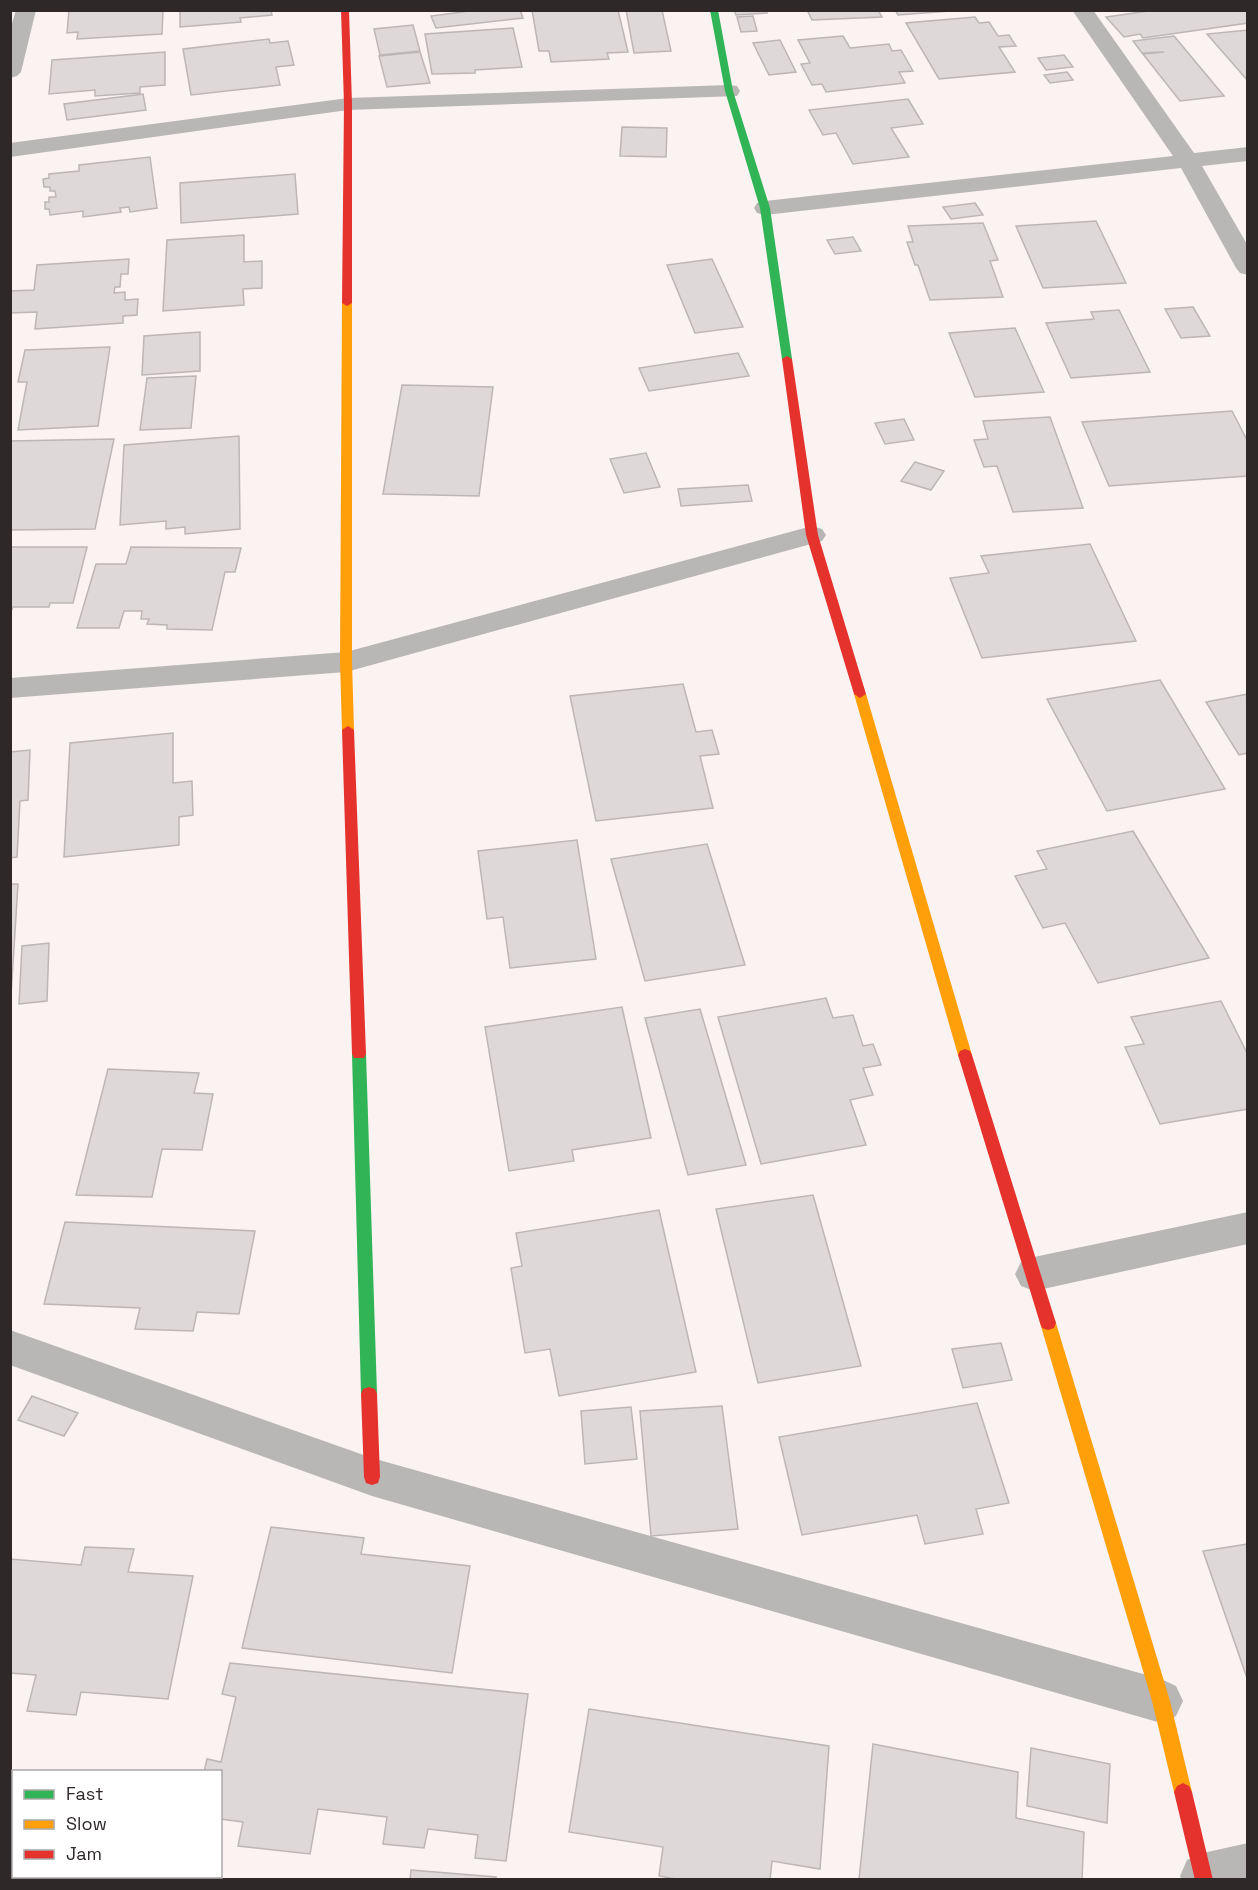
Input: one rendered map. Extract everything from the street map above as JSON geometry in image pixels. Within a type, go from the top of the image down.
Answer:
[{"type":"street","points":[[10,72],[26,10]]},
{"type":"street","points":[[345,10],[348,104],[346,662],[372,1477]]},
{"type":"street","points":[[714,10],[729,91],[765,208],[812,535],[876,744],[959,1036],[1034,1274],[1161,1701],[1204,1878],[1248,1866]]},
{"type":"street","points":[[1082,10],[1188,161],[1248,268]]},
{"type":"street","points":[[10,150],[348,104],[729,91]]},
{"type":"street","points":[[765,208],[1248,154]]},
{"type":"street","points":[[10,688],[346,662],[812,535]]},
{"type":"street","points":[[1034,1274],[1248,1228]]},
{"type":"street","points":[[10,1347],[372,1477],[1161,1701]]},
{"type":"building","points":[[69,10],[163,10],[162,34],[77,39],[78,32],[67,33]]},
{"type":"building","points":[[180,10],[271,10],[272,15],[240,18],[241,22],[180,27]]},
{"type":"building","points":[[477,10],[520,10],[523,18],[436,28],[431,16]]},
{"type":"building","points":[[532,10],[618,10],[628,52],[607,53],[609,59],[551,62],[549,51],[539,51]]},
{"type":"building","points":[[626,10],[662,10],[671,51],[634,53]]},
{"type":"building","points":[[734,10],[766,10],[767,13],[736,15]]},
{"type":"building","points":[[807,10],[878,10],[882,17],[812,20]]},
{"type":"building","points":[[895,10],[950,10],[950,11],[898,15]]},
{"type":"building","points":[[1155,10],[1248,10],[1248,23],[1143,38],[1140,34],[1124,37],[1106,17]]},
{"type":"building","points":[[753,16],[757,31],[741,32],[737,17]]},
{"type":"building","points":[[975,17],[979,23],[989,22],[998,36],[1009,35],[1016,46],[999,47],[1015,72],[939,79],[906,23]]},
{"type":"building","points":[[413,25],[420,51],[380,55],[374,29]]},
{"type":"building","points":[[513,28],[522,67],[475,70],[475,73],[432,74],[425,34]]},
{"type":"building","points":[[1248,30],[1248,81],[1207,34]]},
{"type":"building","points":[[843,36],[850,48],[889,44],[892,51],[901,50],[913,71],[899,72],[905,83],[826,92],[822,84],[812,85],[801,64],[810,63],[798,40]]},
{"type":"building","points":[[1174,36],[1224,96],[1180,101],[1143,54],[1164,52],[1142,53],[1133,41]]},
{"type":"building","points":[[269,39],[270,43],[288,41],[294,65],[276,67],[280,85],[191,95],[183,49]]},
{"type":"building","points":[[780,40],[796,72],[769,75],[753,43]]},
{"type":"building","points":[[165,52],[165,85],[140,87],[140,93],[95,96],[95,90],[49,94],[52,60]]},
{"type":"building","points":[[420,52],[430,83],[387,87],[379,56]]},
{"type":"building","points":[[1064,55],[1073,67],[1046,70],[1038,58]]},
{"type":"building","points":[[1067,72],[1073,80],[1050,83],[1044,75]]},
{"type":"building","points":[[143,94],[146,110],[67,120],[64,104]]},
{"type":"building","points":[[908,99],[923,124],[891,128],[909,157],[853,164],[836,133],[823,135],[809,110]]},
{"type":"building","points":[[622,127],[667,128],[666,157],[620,156]]},
{"type":"building","points":[[150,157],[157,208],[130,212],[129,207],[120,208],[121,212],[83,217],[83,211],[50,215],[49,209],[45,209],[45,202],[49,202],[49,197],[56,197],[55,191],[50,191],[50,187],[44,187],[43,179],[49,178],[49,174],[79,171],[79,165]]},
{"type":"building","points":[[295,174],[298,214],[181,223],[180,183]]},
{"type":"building","points":[[975,203],[983,215],[951,219],[943,207]]},
{"type":"building","points":[[1096,221],[1126,283],[1043,288],[1016,226]]},
{"type":"building","points":[[983,223],[998,260],[990,261],[1003,297],[930,300],[907,242],[913,242],[908,226]]},
{"type":"building","points":[[244,235],[244,262],[262,261],[262,288],[243,289],[244,305],[163,311],[167,240]]},
{"type":"building","points":[[853,237],[861,251],[835,254],[827,240]]},
{"type":"building","points":[[129,259],[128,274],[121,274],[120,287],[115,287],[114,293],[125,292],[125,300],[138,299],[137,315],[123,316],[123,323],[35,329],[37,312],[10,313],[10,291],[34,290],[37,265]]},
{"type":"building","points":[[712,259],[743,327],[695,333],[667,265]]},
{"type":"building","points":[[1193,307],[1210,336],[1181,338],[1165,309]]},
{"type":"building","points":[[1119,310],[1150,372],[1071,378],[1046,323],[1094,319],[1091,312]]},
{"type":"building","points":[[1015,328],[1044,392],[975,397],[949,333]]},
{"type":"building","points":[[200,332],[200,371],[142,375],[144,336]]},
{"type":"building","points":[[110,347],[98,426],[18,430],[27,382],[18,382],[25,350]]},
{"type":"building","points":[[738,353],[749,376],[649,391],[639,368]]},
{"type":"building","points":[[196,376],[191,428],[140,430],[147,378]]},
{"type":"building","points":[[402,385],[493,387],[479,496],[383,494]]},
{"type":"building","points":[[1232,411],[1248,442],[1248,476],[1109,486],[1082,422]]},
{"type":"building","points":[[1050,417],[1083,508],[1013,512],[997,466],[984,467],[974,440],[988,439],[983,421]]},
{"type":"building","points":[[904,419],[914,440],[885,444],[875,423]]},
{"type":"building","points":[[239,436],[240,529],[185,534],[185,527],[166,529],[166,521],[120,525],[124,445]]},
{"type":"building","points":[[114,439],[95,529],[10,530],[10,441]]},
{"type":"building","points":[[646,453],[660,487],[624,493],[610,459]]},
{"type":"building","points":[[915,462],[944,471],[931,490],[901,481]]},
{"type":"building","points":[[748,485],[752,501],[681,506],[678,489]]},
{"type":"building","points":[[1090,544],[1136,641],[982,658],[950,578],[989,573],[981,556]]},
{"type":"building","points":[[10,547],[87,547],[73,603],[50,603],[49,607],[13,607],[10,614]]},
{"type":"building","points":[[131,547],[241,548],[235,572],[225,572],[212,630],[167,629],[167,625],[147,624],[149,619],[141,619],[142,611],[124,611],[119,628],[77,628],[96,564],[126,564]]},
{"type":"building","points":[[1160,680],[1225,789],[1107,811],[1047,699]]},
{"type":"building","points":[[683,684],[696,732],[712,730],[719,754],[700,756],[713,808],[596,821],[570,696]]},
{"type":"building","points":[[1248,694],[1248,753],[1239,755],[1206,702]]},
{"type":"building","points":[[173,733],[173,783],[192,781],[193,815],[179,817],[179,845],[64,857],[70,743]]},
{"type":"building","points":[[30,750],[28,800],[20,801],[17,857],[10,858],[10,752]]},
{"type":"building","points":[[1133,831],[1209,958],[1098,983],[1065,923],[1043,928],[1015,876],[1047,869],[1037,851]]},
{"type":"building","points":[[577,840],[596,959],[510,968],[503,917],[487,919],[478,851]]},
{"type":"building","points":[[707,844],[745,965],[645,981],[611,859]]},
{"type":"building","points":[[10,884],[18,884],[10,1012]]},
{"type":"building","points":[[49,943],[47,1001],[19,1004],[22,946]]},
{"type":"building","points":[[826,998],[833,1018],[853,1015],[863,1046],[873,1044],[881,1065],[863,1068],[873,1095],[850,1100],[866,1145],[761,1164],[718,1017]]},
{"type":"building","points":[[1221,1001],[1248,1055],[1248,1109],[1160,1124],[1125,1047],[1144,1044],[1131,1017]]},
{"type":"building","points":[[622,1007],[651,1138],[572,1150],[574,1161],[509,1171],[485,1027]]},
{"type":"building","points":[[700,1009],[746,1165],[688,1175],[645,1018]]},
{"type":"building","points":[[108,1069],[199,1073],[194,1093],[213,1094],[202,1150],[162,1149],[152,1197],[76,1195]]},
{"type":"building","points":[[813,1195],[861,1366],[758,1383],[716,1209]]},
{"type":"building","points":[[659,1210],[696,1372],[559,1396],[550,1349],[525,1353],[511,1268],[522,1266],[516,1233]]},
{"type":"building","points":[[65,1222],[255,1231],[239,1314],[197,1312],[193,1331],[135,1329],[140,1308],[44,1304]]},
{"type":"building","points":[[1001,1343],[1012,1380],[963,1388],[952,1349]]},
{"type":"building","points":[[32,1396],[78,1413],[64,1436],[18,1420]]},
{"type":"building","points":[[977,1403],[1009,1503],[976,1509],[983,1534],[925,1544],[917,1515],[802,1535],[779,1437]]},
{"type":"building","points":[[722,1406],[738,1529],[651,1536],[640,1411]]},
{"type":"building","points":[[631,1407],[637,1459],[585,1464],[581,1411]]},
{"type":"building","points":[[271,1527],[364,1538],[361,1554],[470,1566],[452,1673],[242,1648]]},
{"type":"building","points":[[1248,1544],[1248,1681],[1203,1551]]},
{"type":"building","points":[[85,1547],[134,1549],[128,1572],[193,1576],[168,1699],[81,1692],[76,1715],[27,1711],[36,1675],[10,1673],[10,1559],[81,1565]]},
{"type":"building","points":[[230,1663],[528,1694],[506,1861],[475,1858],[478,1835],[428,1829],[424,1848],[383,1844],[387,1817],[318,1809],[310,1854],[238,1846],[243,1822],[222,1819],[222,1770],[204,1770],[207,1759],[221,1762],[236,1697],[222,1694]]},
{"type":"building","points":[[589,1709],[829,1746],[820,1869],[772,1861],[770,1880],[681,1880],[659,1876],[663,1847],[569,1832]]},
{"type":"building","points":[[873,1744],[1018,1772],[1016,1818],[1084,1832],[1082,1880],[859,1880]]},
{"type":"building","points":[[1031,1748],[1110,1764],[1107,1823],[1027,1806]]},
{"type":"building","points":[[411,1870],[496,1877],[495,1880],[410,1880]]},
{"type":"traffic: fast","points":[[714,10],[729,91],[765,208],[787,359]]},
{"type":"traffic: fast","points":[[359,1054],[369,1394]]},
{"type":"traffic: slow","points":[[347,303],[346,662],[348,730]]},
{"type":"traffic: slow","points":[[860,694],[965,1055]]},
{"type":"traffic: slow","points":[[1048,1323],[1161,1701],[1183,1792]]},
{"type":"traffic: jam","points":[[345,10],[348,104],[347,303]]},
{"type":"traffic: jam","points":[[787,359],[812,535],[860,694]]},
{"type":"traffic: jam","points":[[348,730],[359,1054]]},
{"type":"traffic: jam","points":[[965,1055],[1048,1323]]},
{"type":"traffic: jam","points":[[369,1394],[372,1477]]},
{"type":"traffic: jam","points":[[1183,1792],[1204,1880]]}]
